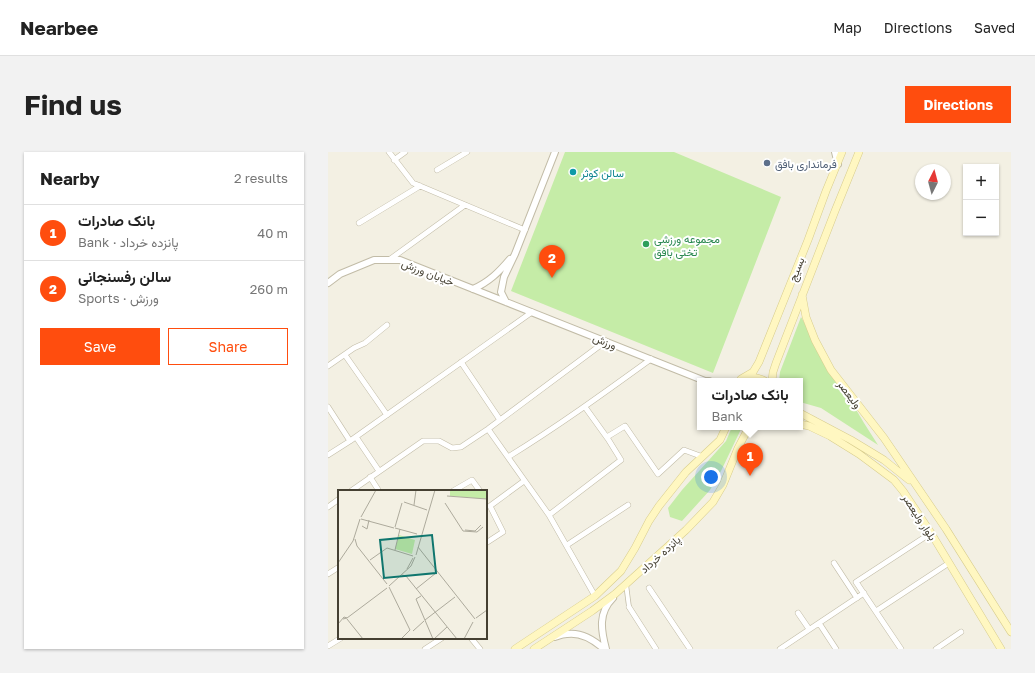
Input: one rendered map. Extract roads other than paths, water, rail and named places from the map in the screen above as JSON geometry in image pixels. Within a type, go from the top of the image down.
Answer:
[{"type":"main road","name":"بسیج","points":[[744,378],[753,372],[759,362],[842,152]]},
{"type":"main road","name":"بسیج","points":[[772,378],[772,372],[859,152]]},
{"type":"main road","points":[[821,206],[824,211],[829,213],[835,211]]},
{"type":"main road","points":[[808,240],[813,239],[818,241],[821,246]]},
{"type":"main road","name":"ولیعصر","points":[[802,295],[806,317],[815,340],[831,370],[884,438],[946,529],[1011,632]]},
{"type":"main road","points":[[746,378],[750,376],[760,378]]},
{"type":"main road","name":"ولیعصر","points":[[803,415],[851,440],[884,460],[916,485]]},
{"type":"main road","name":"بلوار ولیعصر","points":[[803,425],[830,436],[859,454],[894,480],[931,533],[1002,649]]},
{"type":"main road","name":"پانزده خرداد","points":[[515,649],[595,596],[621,571],[659,506],[686,472],[720,440],[725,430]]},
{"type":"main road","name":"پانزده خرداد","points":[[534,649],[615,594],[686,530],[713,502],[723,485],[738,448],[747,430]]},
{"type":"street","points":[[389,152],[413,183],[525,230]]},
{"type":"street","points":[[394,160],[405,152]]},
{"type":"street","points":[[437,170],[466,152]]},
{"type":"street","points":[[506,302],[500,292],[504,277],[516,254],[555,152]]},
{"type":"street","points":[[835,152],[838,164]]},
{"type":"street","points":[[359,224],[420,186]]},
{"type":"street","points":[[389,260],[465,205]]},
{"type":"street","points":[[472,289],[483,285],[497,274],[516,254]]},
{"type":"street","name":"خیابان ورزش","points":[[328,283],[340,274],[374,260],[400,260],[506,302]]},
{"type":"street","name":"ورزش","points":[[506,302],[698,378]]},
{"type":"street","points":[[328,455],[356,437],[532,312]]},
{"type":"street","points":[[328,366],[354,348],[366,343],[387,325]]},
{"type":"street","points":[[352,490],[423,441],[439,441],[452,448],[461,447],[488,429],[606,341]]},
{"type":"street","points":[[345,355],[387,414]]},
{"type":"street","points":[[508,457],[585,407],[651,359]]},
{"type":"street","points":[[461,362],[500,420]]},
{"type":"street","points":[[328,407],[350,441]]},
{"type":"street","points":[[549,515],[621,460],[607,437],[585,407]]},
{"type":"street","points":[[607,437],[625,426],[658,474],[684,450],[703,457]]},
{"type":"street","points":[[488,429],[524,482],[549,515],[595,596]]},
{"type":"street","points":[[356,437],[380,471]]},
{"type":"street","points":[[370,478],[378,490]]},
{"type":"street","points":[[455,490],[472,480],[479,490]]},
{"type":"street","points":[[490,506],[524,482]]},
{"type":"street","points":[[328,507],[338,500]]},
{"type":"street","points":[[487,502],[503,532],[487,542]]},
{"type":"street","points":[[567,545],[628,505]]},
{"type":"street","points":[[901,649],[856,582],[931,533]]},
{"type":"street","points":[[834,563],[857,598]]},
{"type":"street","points":[[876,611],[949,563]]},
{"type":"street","points":[[328,574],[338,568]]},
{"type":"street","points":[[625,585],[629,607],[656,649]]},
{"type":"street","points":[[605,649],[602,632],[602,618],[607,604],[625,585]]},
{"type":"street","points":[[649,588],[690,649]]},
{"type":"street","points":[[780,649],[864,593]]},
{"type":"street","points":[[798,613],[810,629]]},
{"type":"street","points":[[819,623],[836,649]]},
{"type":"street","points":[[936,649],[961,632]]},
{"type":"street","points":[[549,639],[567,633],[584,635],[605,649]]},
{"type":"street","points":[[328,646],[339,639]]},
{"type":"street","points":[[425,649],[440,639]]},
{"type":"street","points":[[472,639],[480,649]]},
{"type":"place","name":"فرمانداری بافق","points":[[767,163]]},
{"type":"place","name":"سالن کوثر","points":[[573,172]]},
{"type":"place","name":"مجموعه ورزشی تختی بافق","points":[[646,244]]},
{"type":"place","name":"سالن رفسنجانی","points":[[552,278]]},
{"type":"place","name":"بانک صادرات","points":[[750,476]]}]
